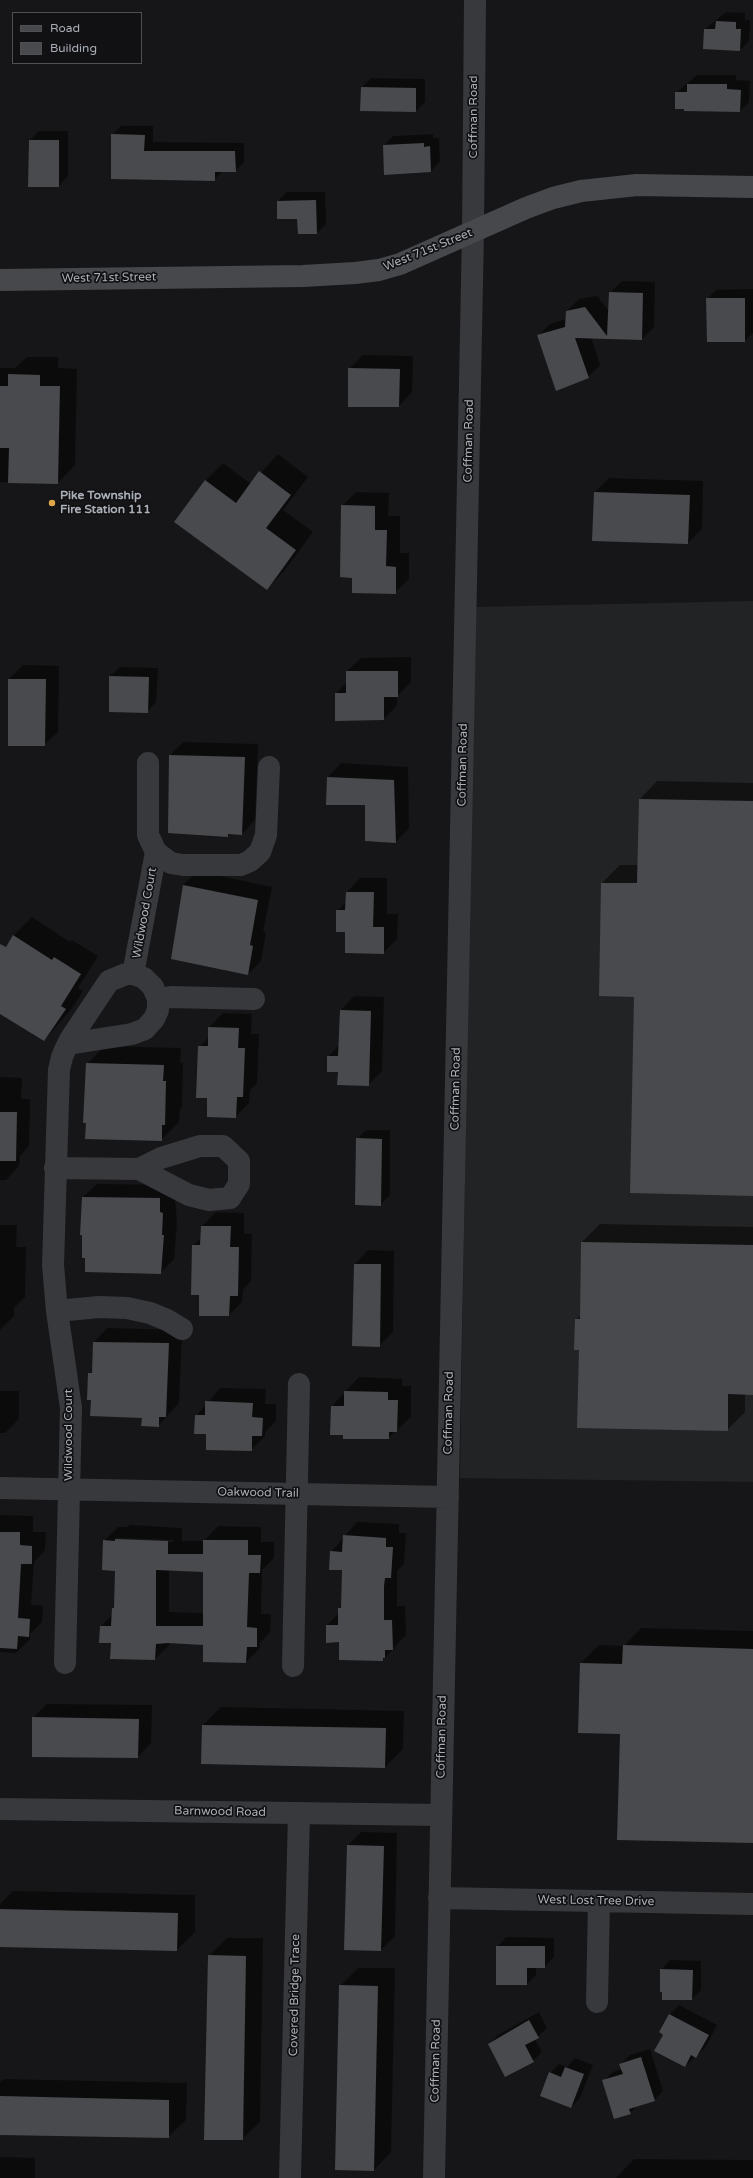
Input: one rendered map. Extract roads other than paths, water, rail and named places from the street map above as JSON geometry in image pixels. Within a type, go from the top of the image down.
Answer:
[{"type":"main road","name":"West 71st Street","points":[[0,280],[303,276],[355,273],[379,270],[400,264],[544,201],[581,191],[637,185],[753,187]]},
{"type":"street","name":"Coffman Road","points":[[434,2178],[440,1815],[474,232],[475,0]]},
{"type":"street","name":"Wildwood Court","points":[[148,763],[148,835],[156,852],[171,863],[183,865],[242,865],[254,858],[260,852],[266,835],[269,767]]},
{"type":"street","name":"Wildwood Court","points":[[134,974],[156,852]]},
{"type":"street","name":"Wildwood Court","points":[[69,1488],[70,1399],[57,1311],[53,1265],[58,1075],[62,1057],[68,1044],[109,981],[126,974],[134,974],[144,978],[151,984],[158,999]]},
{"type":"street","points":[[68,1044],[132,1034],[145,1029],[156,1014],[158,999],[171,997],[254,999]]},
{"type":"street","points":[[55,1168],[139,1169]]},
{"type":"street","points":[[57,1311],[99,1307],[127,1308],[150,1313],[167,1320],[182,1329]]},
{"type":"street","points":[[293,1666],[299,1384]]},
{"type":"street","name":"Oakwood Trail","points":[[0,1488],[69,1488],[448,1497]]},
{"type":"street","points":[[65,1663],[69,1488]]},
{"type":"street","name":"Barnwood Road","points":[[0,1809],[440,1815]]},
{"type":"street","name":"Covered Bridge Trace","points":[[290,2178],[299,1813]]},
{"type":"street","name":"West Lost Tree Drive","points":[[439,1898],[753,1904]]},
{"type":"street","points":[[597,2002],[599,1901]]},
{"type":"place","name":"Pike Township Fire Station 111","points":[[52,503]]}]
